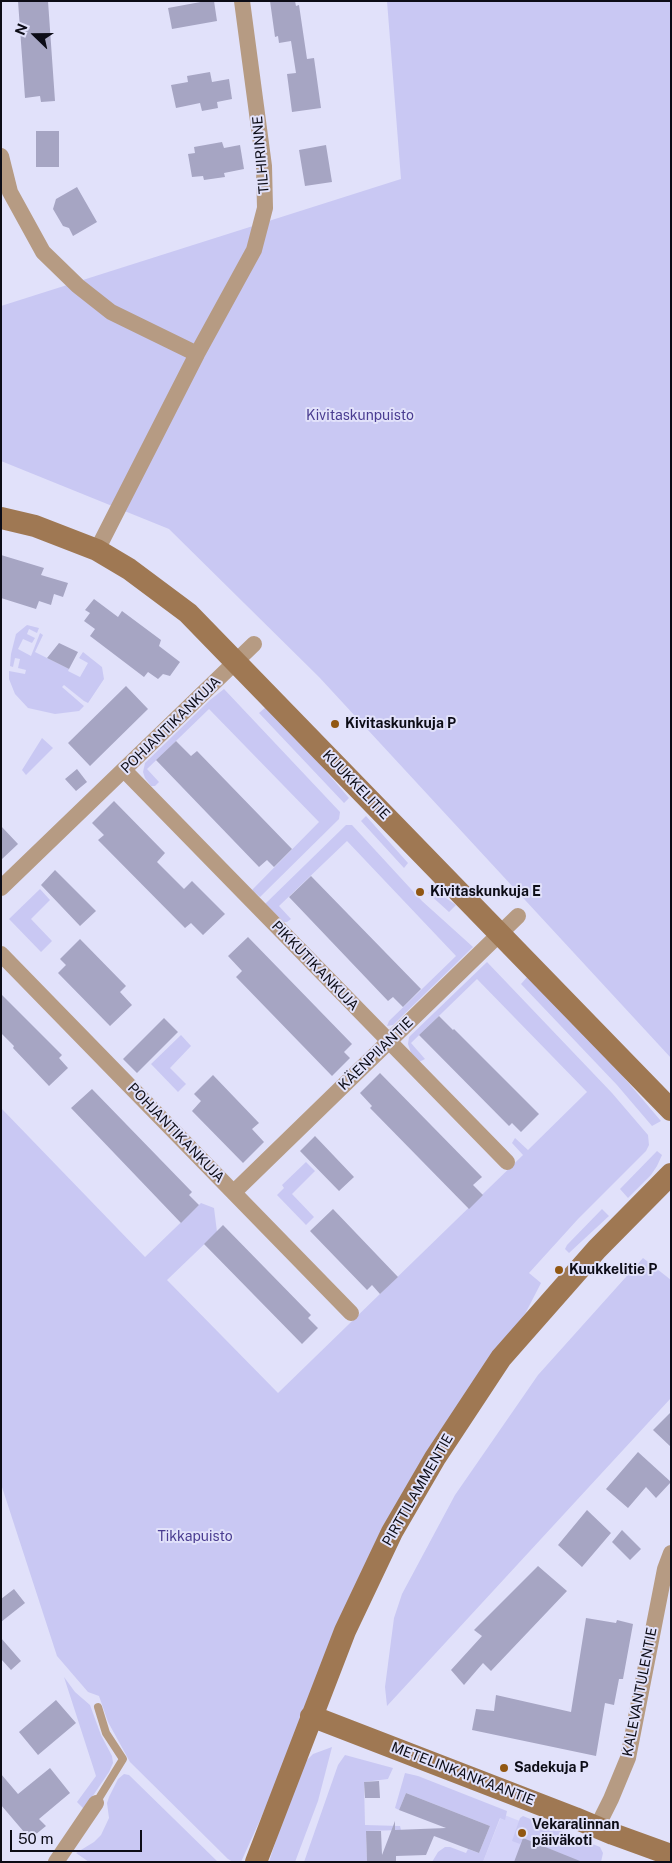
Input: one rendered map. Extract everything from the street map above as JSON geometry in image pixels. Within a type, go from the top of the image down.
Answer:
[{"type":"street","name":"TILHIRINNE","points":[[97,550],[197,354],[254,250],[265,208],[264,166],[242,1]]},
{"type":"street","points":[[1,156],[10,192],[44,252],[78,286],[111,312],[197,354]]},
{"type":"street","name":"KUUKKELITIE","points":[[1,518],[35,526],[97,550],[129,569],[188,613],[671,1110]]},
{"type":"street","name":"POHJANTIKANKUJA","points":[[1,888],[254,644]]},
{"type":"street","name":"PIKKUTIKANKUJA","points":[[124,770],[507,1162]]},
{"type":"street","name":"KÄENPIIANTIE","points":[[234,1192],[518,916]]},
{"type":"street","name":"POHJANTIKANKUJA","points":[[1,954],[351,1313]]},
{"type":"street","name":"PIRTTILAMMENTIE","points":[[256,1862],[345,1631],[392,1532],[435,1458],[501,1358],[597,1249],[671,1174]]},
{"type":"street","name":"KALEVANTULENTIE","points":[[597,1827],[628,1758],[665,1569],[671,1553]]},
{"type":"street","name":"METELINKANKAANTIE","points":[[311,1716],[671,1855]]},
{"type":"street","points":[[56,1862],[96,1803]]},
{"type":"lane","points":[[96,1803],[123,1759],[106,1733],[98,1707]]},
{"type":"shaded area","name":"Vekaralinnan päiväkoti","points":[[502,1814],[598,1852],[594,1862],[483,1862]]},
{"type":"green space","name":"Kivitaskunpuisto","points":[[387,1],[671,1],[671,1058],[319,677],[169,529],[1,461],[1,306],[401,179]]},
{"type":"green space","points":[[27,625],[39,628],[37,633],[29,629],[27,634],[35,638],[32,643],[23,639],[18,649],[31,656],[40,633],[43,635],[35,652],[69,669],[68,671],[80,677],[88,663],[79,658],[83,652],[102,667],[104,679],[88,703],[64,685],[62,687],[84,706],[79,711],[55,714],[28,708],[15,694],[9,679],[9,671],[25,674],[26,670],[18,668],[20,659],[15,658],[13,667],[10,666],[11,654],[16,634]]},
{"type":"green space","points":[[224,689],[340,812],[339,819],[260,897],[252,890],[319,822],[209,709],[147,769],[159,782],[155,786],[151,786],[143,772],[145,763],[210,700]]},
{"type":"green space","points":[[266,707],[312,755],[349,798],[344,803],[259,713]]},
{"type":"green space","points":[[42,738],[53,748],[26,775],[22,770]]},
{"type":"green space","points":[[366,816],[408,863],[404,868],[361,821]]},
{"type":"green space","points":[[346,825],[352,825],[422,901],[473,947],[393,1025],[387,1026],[389,1021],[456,956],[347,841],[279,906],[291,919],[284,922],[265,904]]},
{"type":"green space","points":[[40,889],[50,900],[31,919],[52,941],[41,952],[9,919]]},
{"type":"green space","points":[[433,889],[456,905],[449,912],[428,893]]},
{"type":"green space","name":"Tikkapuisto","points":[[487,962],[612,1093],[648,1135],[649,1145],[646,1151],[578,1219],[529,1273],[541,1283],[525,1314],[494,1353],[265,1809],[241,1862],[233,1862],[130,1762],[108,1722],[99,1696],[88,1692],[57,1656],[1,1484],[1,1108],[145,1257],[201,1203],[214,1208],[217,1232],[167,1280],[278,1393],[523,1155],[512,1143],[515,1138],[528,1150],[587,1092],[477,979],[411,1043],[425,1059],[419,1062],[411,1053],[408,1044],[409,1037]]},
{"type":"green space","points":[[528,976],[615,1067],[661,1121],[652,1126],[617,1085],[521,984]]},
{"type":"green space","points":[[181,1035],[191,1046],[170,1068],[186,1084],[178,1092],[151,1064]]},
{"type":"green space","points":[[657,1151],[662,1155],[657,1166],[651,1175],[628,1198],[620,1189]]},
{"type":"green space","points":[[306,1162],[315,1171],[292,1194],[314,1217],[306,1225],[277,1195],[284,1188],[282,1185]]},
{"type":"green space","points":[[602,1209],[609,1216],[569,1253],[565,1249],[567,1245]]},
{"type":"green space","points":[[643,1258],[671,1280],[671,1398],[387,1706],[385,1687],[394,1618],[402,1594],[455,1495],[538,1375]]},
{"type":"green space","points":[[64,1677],[75,1692],[90,1705],[101,1735],[112,1756],[113,1763],[109,1772],[84,1809],[77,1802],[96,1776]]},
{"type":"green space","points":[[332,1747],[318,1801],[295,1862],[269,1862],[284,1815],[304,1763],[313,1754]]},
{"type":"green space","points":[[345,1755],[393,1768],[388,1779],[364,1782],[365,1825],[400,1826],[401,1830],[366,1831],[367,1862],[304,1862],[338,1765]]},
{"type":"green space","points":[[405,1773],[418,1776],[507,1811],[505,1820],[500,1818],[483,1862],[432,1862],[438,1852],[445,1847],[466,1853],[468,1849],[479,1853],[490,1826],[406,1793],[399,1810],[395,1808]]},
{"type":"green space","points":[[124,1774],[129,1775],[218,1862],[89,1862],[76,1853],[94,1842],[101,1835],[109,1818],[107,1803],[109,1797],[118,1779]]},
{"type":"green space","points":[[523,1816],[600,1847],[603,1853],[601,1862],[563,1862],[565,1855],[523,1839],[520,1844],[512,1841],[520,1818]]},
{"type":"building","points":[[18,1],[48,1],[55,101],[41,102],[40,96],[25,98]]},
{"type":"building","points":[[214,1],[217,21],[172,29],[168,8]]},
{"type":"building","points":[[270,1],[295,1],[296,6],[299,5],[307,59],[314,58],[321,108],[292,112],[287,74],[296,73],[291,41],[279,43],[278,36],[275,37]]},
{"type":"building","points":[[210,72],[212,82],[229,79],[232,99],[217,102],[218,108],[202,111],[200,103],[176,108],[171,85],[188,82],[187,76]]},
{"type":"building","points":[[36,131],[59,131],[59,167],[36,167]]},
{"type":"building","points":[[222,142],[224,148],[240,145],[244,169],[224,173],[225,177],[204,180],[203,176],[192,177],[188,154],[195,153],[194,147]]},
{"type":"building","points":[[326,145],[332,182],[305,186],[299,150]]},
{"type":"building","points":[[77,187],[97,222],[73,236],[69,228],[63,226],[53,209],[56,199]]},
{"type":"building","points":[[1,555],[44,568],[41,575],[68,583],[63,597],[54,594],[51,605],[39,601],[36,609],[1,598]]},
{"type":"building","points":[[94,599],[118,617],[122,611],[161,640],[159,646],[180,662],[170,676],[163,674],[158,679],[148,672],[144,677],[90,636],[95,629],[84,621],[90,613],[85,610]]},
{"type":"building","points":[[59,643],[78,652],[69,669],[47,658]]},
{"type":"building","points":[[126,686],[148,709],[90,766],[68,743]]},
{"type":"building","points":[[176,741],[191,756],[197,751],[292,849],[274,867],[267,860],[259,867],[156,760]]},
{"type":"building","points":[[77,769],[87,782],[76,791],[65,779]]},
{"type":"building","points":[[114,801],[165,853],[157,862],[184,889],[192,881],[225,914],[203,935],[191,923],[185,928],[98,840],[104,835],[92,823]]},
{"type":"building","points":[[1,826],[18,844],[1,860]]},
{"type":"building","points":[[55,870],[96,911],[80,926],[41,885]]},
{"type":"building","points":[[311,876],[421,989],[403,1007],[393,997],[388,1001],[289,897]]},
{"type":"building","points":[[248,937],[352,1044],[344,1052],[350,1058],[332,1076],[236,977],[242,971],[228,956]]},
{"type":"building","points":[[80,939],[126,986],[120,992],[132,1005],[110,1026],[58,973],[66,965],[60,959]]},
{"type":"building","points":[[1,994],[62,1055],[59,1058],[68,1068],[49,1086],[1,1033]]},
{"type":"building","points":[[439,1016],[539,1114],[521,1132],[512,1123],[509,1126],[419,1035]]},
{"type":"building","points":[[164,1018],[178,1032],[137,1073],[123,1059]]},
{"type":"building","points":[[380,1073],[482,1177],[473,1185],[483,1195],[469,1209],[370,1108],[372,1106],[360,1093]]},
{"type":"building","points":[[213,1075],[259,1123],[252,1129],[264,1142],[243,1163],[192,1111],[201,1101],[194,1094]]},
{"type":"building","points":[[92,1089],[192,1192],[189,1195],[199,1205],[181,1223],[71,1108]]},
{"type":"building","points":[[315,1136],[354,1177],[339,1191],[300,1151]]},
{"type":"building","points":[[333,1209],[398,1277],[380,1294],[372,1285],[367,1290],[310,1231]]},
{"type":"building","points":[[223,1225],[311,1315],[308,1318],[318,1328],[302,1344],[204,1244]]},
{"type":"building","points":[[671,1412],[671,1447],[653,1430]]},
{"type":"building","points":[[638,1452],[671,1482],[656,1498],[646,1487],[628,1508],[606,1489]]},
{"type":"building","points":[[587,1510],[611,1533],[582,1567],[558,1545]]},
{"type":"building","points":[[622,1530],[641,1549],[630,1560],[612,1542]]},
{"type":"building","points":[[538,1566],[567,1591],[491,1671],[483,1663],[464,1685],[451,1670],[482,1636],[474,1630]]},
{"type":"building","points":[[14,1589],[25,1603],[1,1622],[1,1599]]},
{"type":"building","points":[[586,1618],[616,1623],[617,1620],[633,1624],[623,1679],[619,1679],[614,1705],[605,1703],[596,1756],[472,1730],[476,1709],[494,1711],[496,1695],[571,1712]]},
{"type":"building","points":[[1,1638],[21,1661],[11,1670],[1,1659]]},
{"type":"building","points":[[56,1700],[76,1723],[38,1755],[19,1732]]},
{"type":"building","points":[[50,1768],[70,1793],[39,1819],[46,1826],[30,1839],[1,1805],[1,1774],[18,1794]]},
{"type":"building","points":[[379,1781],[380,1798],[365,1798],[364,1782]]},
{"type":"building","points":[[406,1793],[490,1826],[479,1853],[434,1836],[426,1855],[396,1856],[396,1862],[367,1862],[366,1831],[381,1831],[382,1855],[395,1821],[395,1830],[446,1828],[399,1810]]},
{"type":"building","points":[[523,1838],[580,1861],[580,1862],[514,1862]]},
{"type":"place","name":"Kivitaskunkuja P","points":[[335,724]]},
{"type":"place","name":"Kivitaskunkuja E","points":[[420,892]]},
{"type":"place","name":"Kuukkelitie P","points":[[559,1270]]},
{"type":"place","name":"Sadekuja P","points":[[504,1768]]},
{"type":"place","name":"Vekaralinnan päiväkoti","points":[[522,1833]]}]
